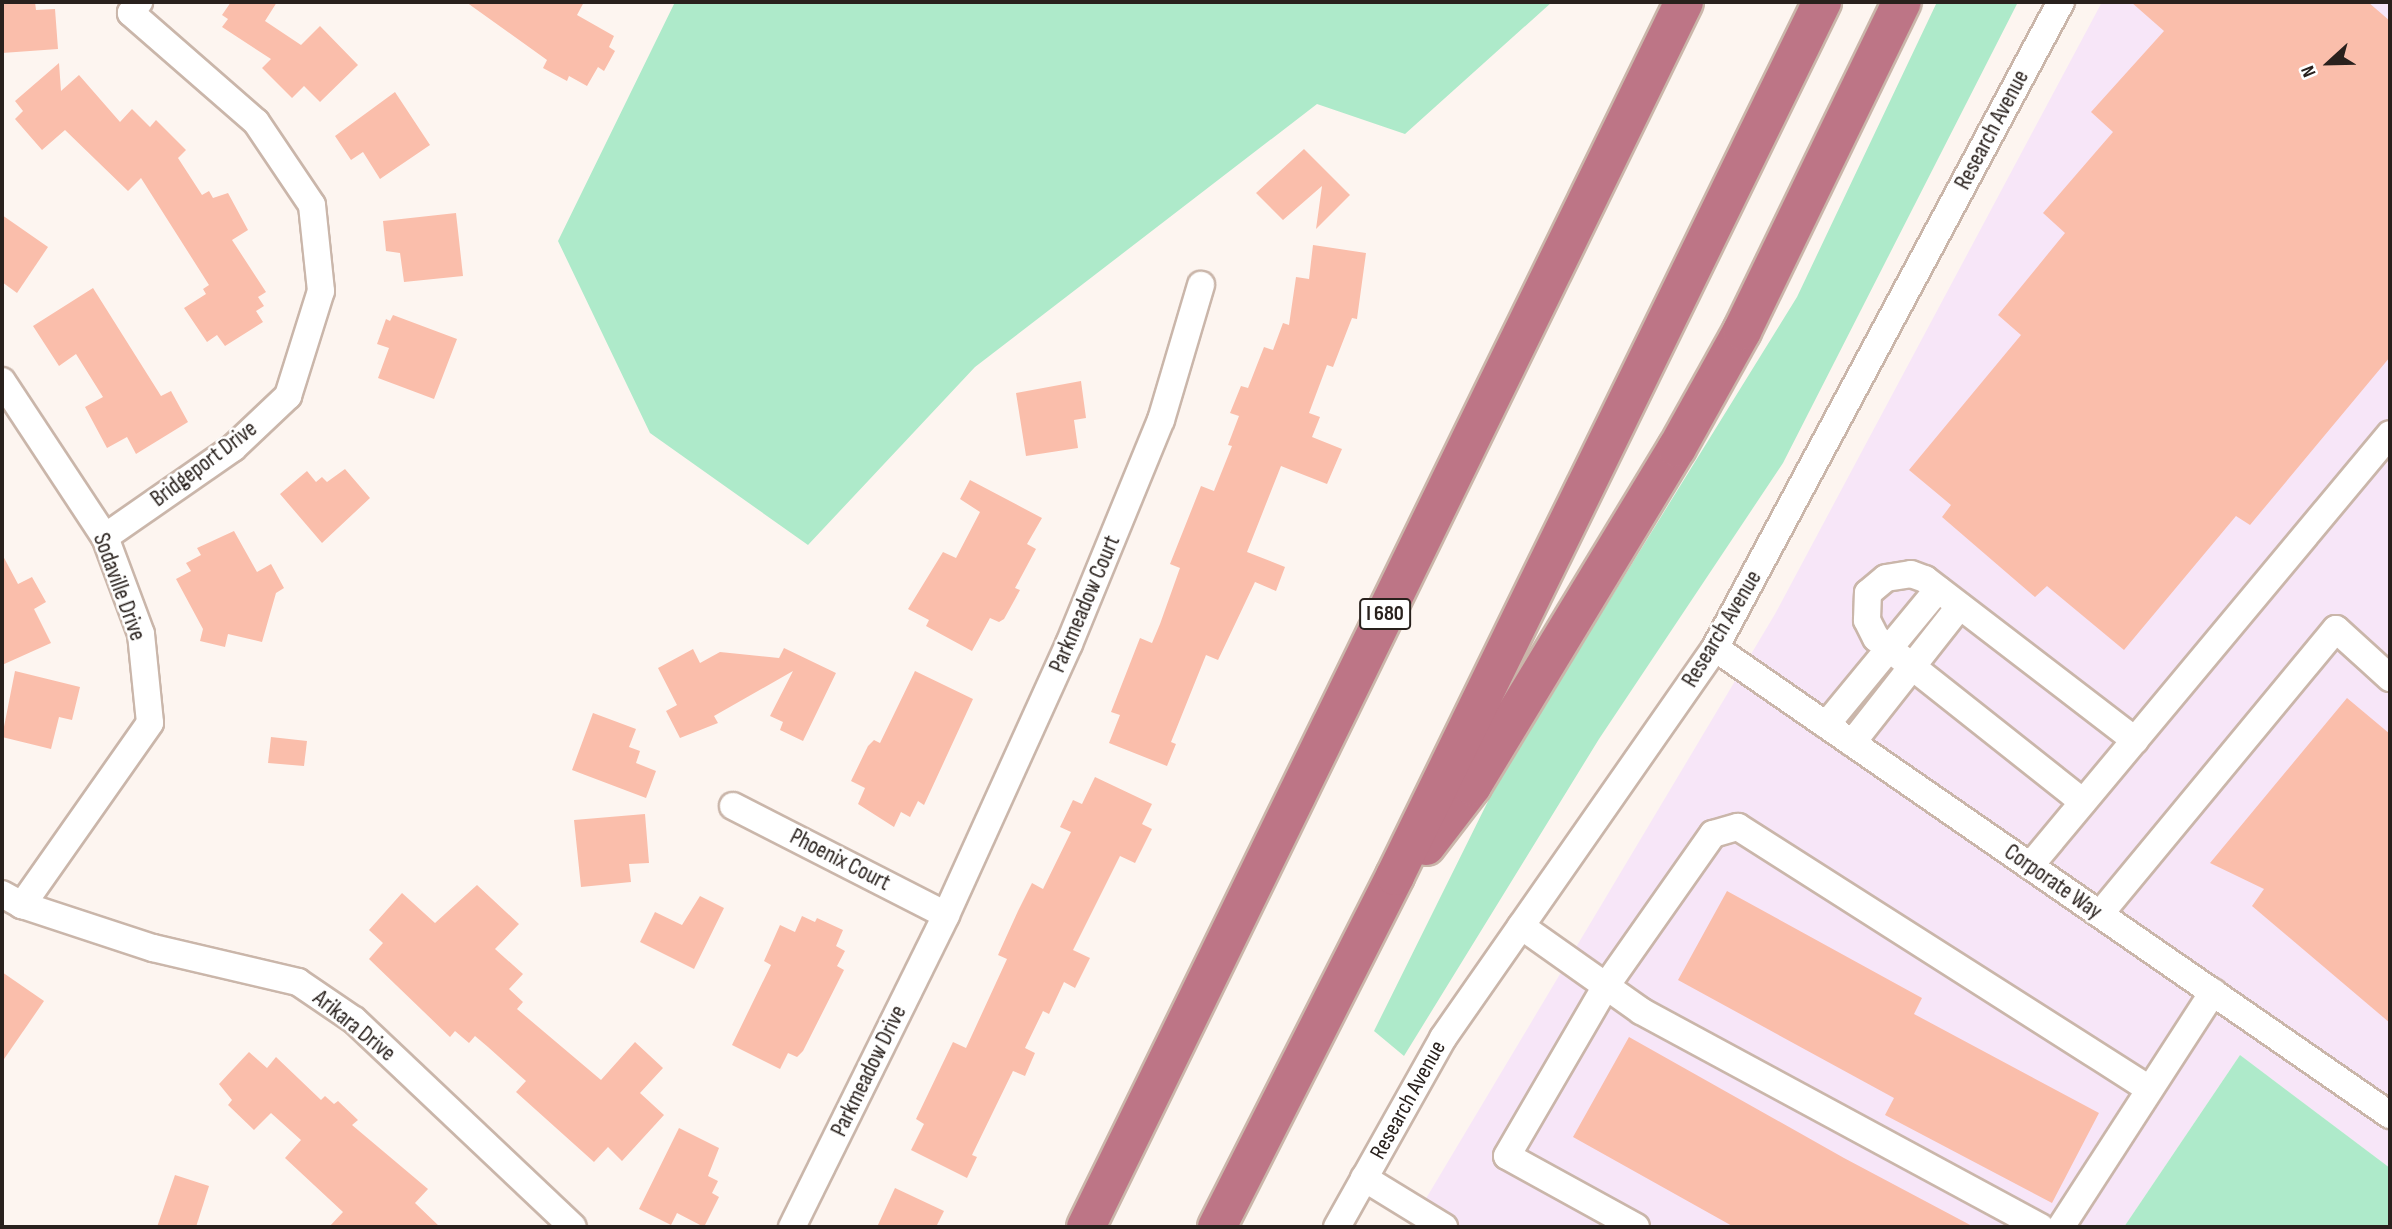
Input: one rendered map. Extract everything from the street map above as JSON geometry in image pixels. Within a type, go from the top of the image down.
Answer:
[{"type":"highway","points":[[1529,317],[1657,2]]},
{"type":"highway","name":"I 680","points":[[1086,1227],[1684,2]]},
{"type":"highway","points":[[1217,1227],[1395,876],[1822,2]]},
{"type":"highway","points":[[1395,876],[1441,832],[1472,786],[1677,448],[1742,331],[1902,2]]},
{"type":"street","name":"Bridgeport Drive","points":[[104,537],[233,448],[288,396],[320,291],[312,205],[256,122],[131,13],[139,2]]},
{"type":"street","name":"Research Avenue","points":[[1337,1227],[1443,1038],[1715,648],[2061,2]]},
{"type":"street","name":"Parkmeadow Court","points":[[946,915],[1069,645],[1156,432],[1200,285]]},
{"type":"street","name":"Sodaville Drive","points":[[2,381],[104,537],[141,634],[150,723],[12,900]]},
{"type":"street","points":[[2030,866],[2390,434]]},
{"type":"street","points":[[2083,802],[1876,638],[1867,620],[1868,593],[1886,578],[1911,574],[1938,589],[2135,740]]},
{"type":"street","points":[[1826,725],[1891,650],[1938,589]]},
{"type":"street","points":[[1852,743],[1960,606]]},
{"type":"street","points":[[2100,914],[2336,629],[2390,678]]},
{"type":"street","name":"Corporate Way","points":[[1715,648],[2213,992],[2385,1101]]},
{"type":"street","name":"Phoenix Court","points":[[733,806],[946,915]]},
{"type":"street","points":[[1636,1227],[1507,1156],[1606,986],[1713,834],[1738,827],[2150,1089]]},
{"type":"street","name":"Arikara Drive","points":[[12,900],[153,948],[298,982],[354,1020],[573,1227]]},
{"type":"street","name":"Parkmeadow Drive","points":[[792,1227],[946,915]]},
{"type":"street","points":[[1521,926],[1641,1011],[2040,1227]]},
{"type":"street","points":[[2061,1227],[2213,992]]},
{"type":"street","points":[[1364,1178],[1444,1227]]},
{"type":"shaded area","points":[[2102,2],[2390,2],[2390,1168],[2240,1055],[2124,1227],[1409,1227],[1775,614]]},
{"type":"green space","points":[[675,2],[1552,2],[1405,134],[1317,104],[975,367],[808,545],[650,433],[558,241]]},
{"type":"green space","points":[[1937,2],[2018,2],[1783,463],[1599,739],[1404,1056],[1374,1031],[1500,777],[1797,297]]},
{"type":"green space","points":[[2240,1055],[2390,1168],[2390,1227],[2124,1227]]},
{"type":"building","points":[[2,2],[35,2],[36,10],[55,9],[58,49],[2,53]]},
{"type":"building","points":[[231,2],[277,2],[265,21],[301,45],[320,26],[358,65],[320,102],[304,86],[292,98],[262,68],[271,59],[222,27],[228,19],[222,15]]},
{"type":"building","points":[[466,2],[584,2],[577,15],[614,36],[609,47],[615,51],[604,71],[598,67],[587,86],[569,76],[567,81],[543,68],[547,60]]},
{"type":"building","points":[[2131,2],[2368,2],[2390,21],[2390,357],[2250,525],[2236,516],[2124,650],[2047,586],[2035,597],[1942,517],[1951,505],[1909,470],[2021,335],[1998,315],[2065,233],[2043,213],[2113,132],[2091,112],[2164,31]]},
{"type":"building","points":[[59,63],[61,91],[79,75],[120,122],[132,109],[150,127],[156,120],[186,150],[178,158],[202,195],[209,191],[213,198],[228,193],[248,230],[232,240],[266,292],[258,297],[264,306],[256,311],[263,322],[225,346],[217,335],[207,342],[184,308],[206,294],[203,289],[209,285],[141,178],[128,191],[65,130],[42,150],[15,119],[23,111],[15,101]]},
{"type":"building","points":[[395,92],[430,145],[380,179],[363,152],[351,160],[335,136]]},
{"type":"building","points":[[1304,149],[1350,195],[1316,229],[1322,186],[1283,220],[1256,193]]},
{"type":"building","points":[[456,213],[463,276],[404,282],[400,253],[386,251],[383,221]]},
{"type":"building","points":[[2,215],[48,247],[17,293],[2,282]]},
{"type":"building","points":[[1313,245],[1366,253],[1357,319],[1352,318],[1333,367],[1327,365],[1309,413],[1320,417],[1312,437],[1342,449],[1327,484],[1281,466],[1247,552],[1285,567],[1276,591],[1255,582],[1218,660],[1206,655],[1171,742],[1176,744],[1167,766],[1109,743],[1120,715],[1111,712],[1140,638],[1152,643],[1180,568],[1170,564],[1201,486],[1214,491],[1232,446],[1228,445],[1239,416],[1230,413],[1241,386],[1248,388],[1264,347],[1273,350],[1283,323],[1289,325],[1296,277],[1309,279]]},
{"type":"building","points":[[93,288],[161,396],[171,391],[188,422],[136,454],[127,437],[107,448],[85,407],[103,397],[76,354],[59,366],[33,326]]},
{"type":"building","points":[[393,315],[457,339],[434,399],[378,378],[389,348],[377,344],[386,319],[390,321]]},
{"type":"building","points":[[1081,381],[1086,418],[1074,420],[1078,448],[1026,456],[1016,393]]},
{"type":"building","points":[[345,469],[370,498],[322,543],[280,494],[307,471],[316,482],[322,477],[327,482]]},
{"type":"building","points":[[970,480],[1042,518],[1027,544],[1036,549],[1015,588],[1020,590],[1004,619],[999,622],[990,618],[972,651],[926,626],[929,620],[908,609],[943,552],[956,558],[980,512],[960,499]]},
{"type":"building","points":[[234,531],[257,572],[271,564],[284,588],[276,593],[262,642],[228,634],[225,647],[200,641],[203,629],[176,579],[191,571],[186,563],[201,555],[197,548]]},
{"type":"building","points":[[2,554],[18,584],[32,577],[46,602],[34,609],[51,643],[2,665]]},
{"type":"building","points":[[784,648],[836,673],[803,741],[780,730],[783,722],[770,716],[793,671],[714,716],[718,723],[680,738],[666,711],[677,705],[658,668],[693,649],[700,663],[720,652],[779,658]]},
{"type":"building","points":[[15,671],[80,687],[72,720],[59,717],[51,749],[2,737]]},
{"type":"building","points":[[915,671],[973,699],[924,805],[918,801],[910,817],[901,812],[894,827],[858,804],[865,788],[851,781],[868,746],[874,740],[880,743]]},
{"type":"building","points":[[2347,698],[2390,734],[2390,1023],[2252,906],[2264,889],[2210,863]]},
{"type":"building","points":[[593,713],[636,729],[629,747],[640,751],[636,763],[656,771],[646,798],[572,770]]},
{"type":"building","points":[[271,737],[307,741],[304,766],[268,763]]},
{"type":"building","points":[[1095,777],[1152,804],[1142,824],[1152,829],[1135,863],[1120,856],[1073,950],[1090,958],[1075,988],[1064,982],[1049,1014],[1043,1011],[1025,1048],[1035,1053],[1025,1076],[1013,1071],[972,1155],[977,1157],[967,1178],[911,1150],[924,1124],[916,1119],[953,1042],[966,1048],[1007,959],[998,955],[1018,911],[1032,883],[1043,889],[1071,832],[1060,827],[1073,800],[1082,804]]},
{"type":"building","points":[[645,814],[649,863],[629,864],[631,882],[581,887],[574,820]]},
{"type":"building","points":[[477,885],[519,924],[495,949],[523,974],[509,989],[523,1002],[517,1009],[601,1080],[635,1042],[663,1068],[640,1093],[664,1115],[622,1161],[608,1147],[594,1162],[516,1092],[526,1081],[475,1036],[469,1043],[455,1031],[450,1037],[369,959],[383,943],[369,930],[402,893],[435,923]]},
{"type":"building","points":[[1727,891],[1922,998],[1914,1014],[2099,1113],[2052,1203],[1885,1115],[1894,1098],[1678,980]]},
{"type":"building","points":[[700,896],[724,908],[694,969],[640,942],[655,912],[682,925]]},
{"type":"building","points":[[802,916],[815,922],[817,918],[843,930],[836,946],[845,951],[837,966],[844,970],[803,1051],[797,1057],[788,1053],[780,1069],[732,1045],[771,965],[764,961],[780,925],[795,932]]},
{"type":"building","points":[[2,972],[44,1001],[2,1062]]},
{"type":"building","points":[[1629,1037],[1844,1158],[1974,1227],[1734,1227],[1573,1137]]},
{"type":"building","points":[[249,1052],[267,1068],[276,1057],[321,1100],[325,1096],[334,1104],[338,1101],[358,1120],[352,1125],[428,1189],[415,1203],[440,1227],[329,1227],[343,1212],[285,1158],[301,1140],[271,1113],[254,1130],[228,1105],[232,1100],[219,1084]]},
{"type":"building","points":[[679,1128],[719,1148],[708,1176],[718,1181],[712,1193],[719,1197],[704,1227],[677,1213],[671,1225],[639,1209]]},
{"type":"building","points":[[175,1175],[209,1186],[196,1227],[157,1227]]},
{"type":"building","points":[[895,1188],[944,1211],[936,1227],[877,1227]]}]
